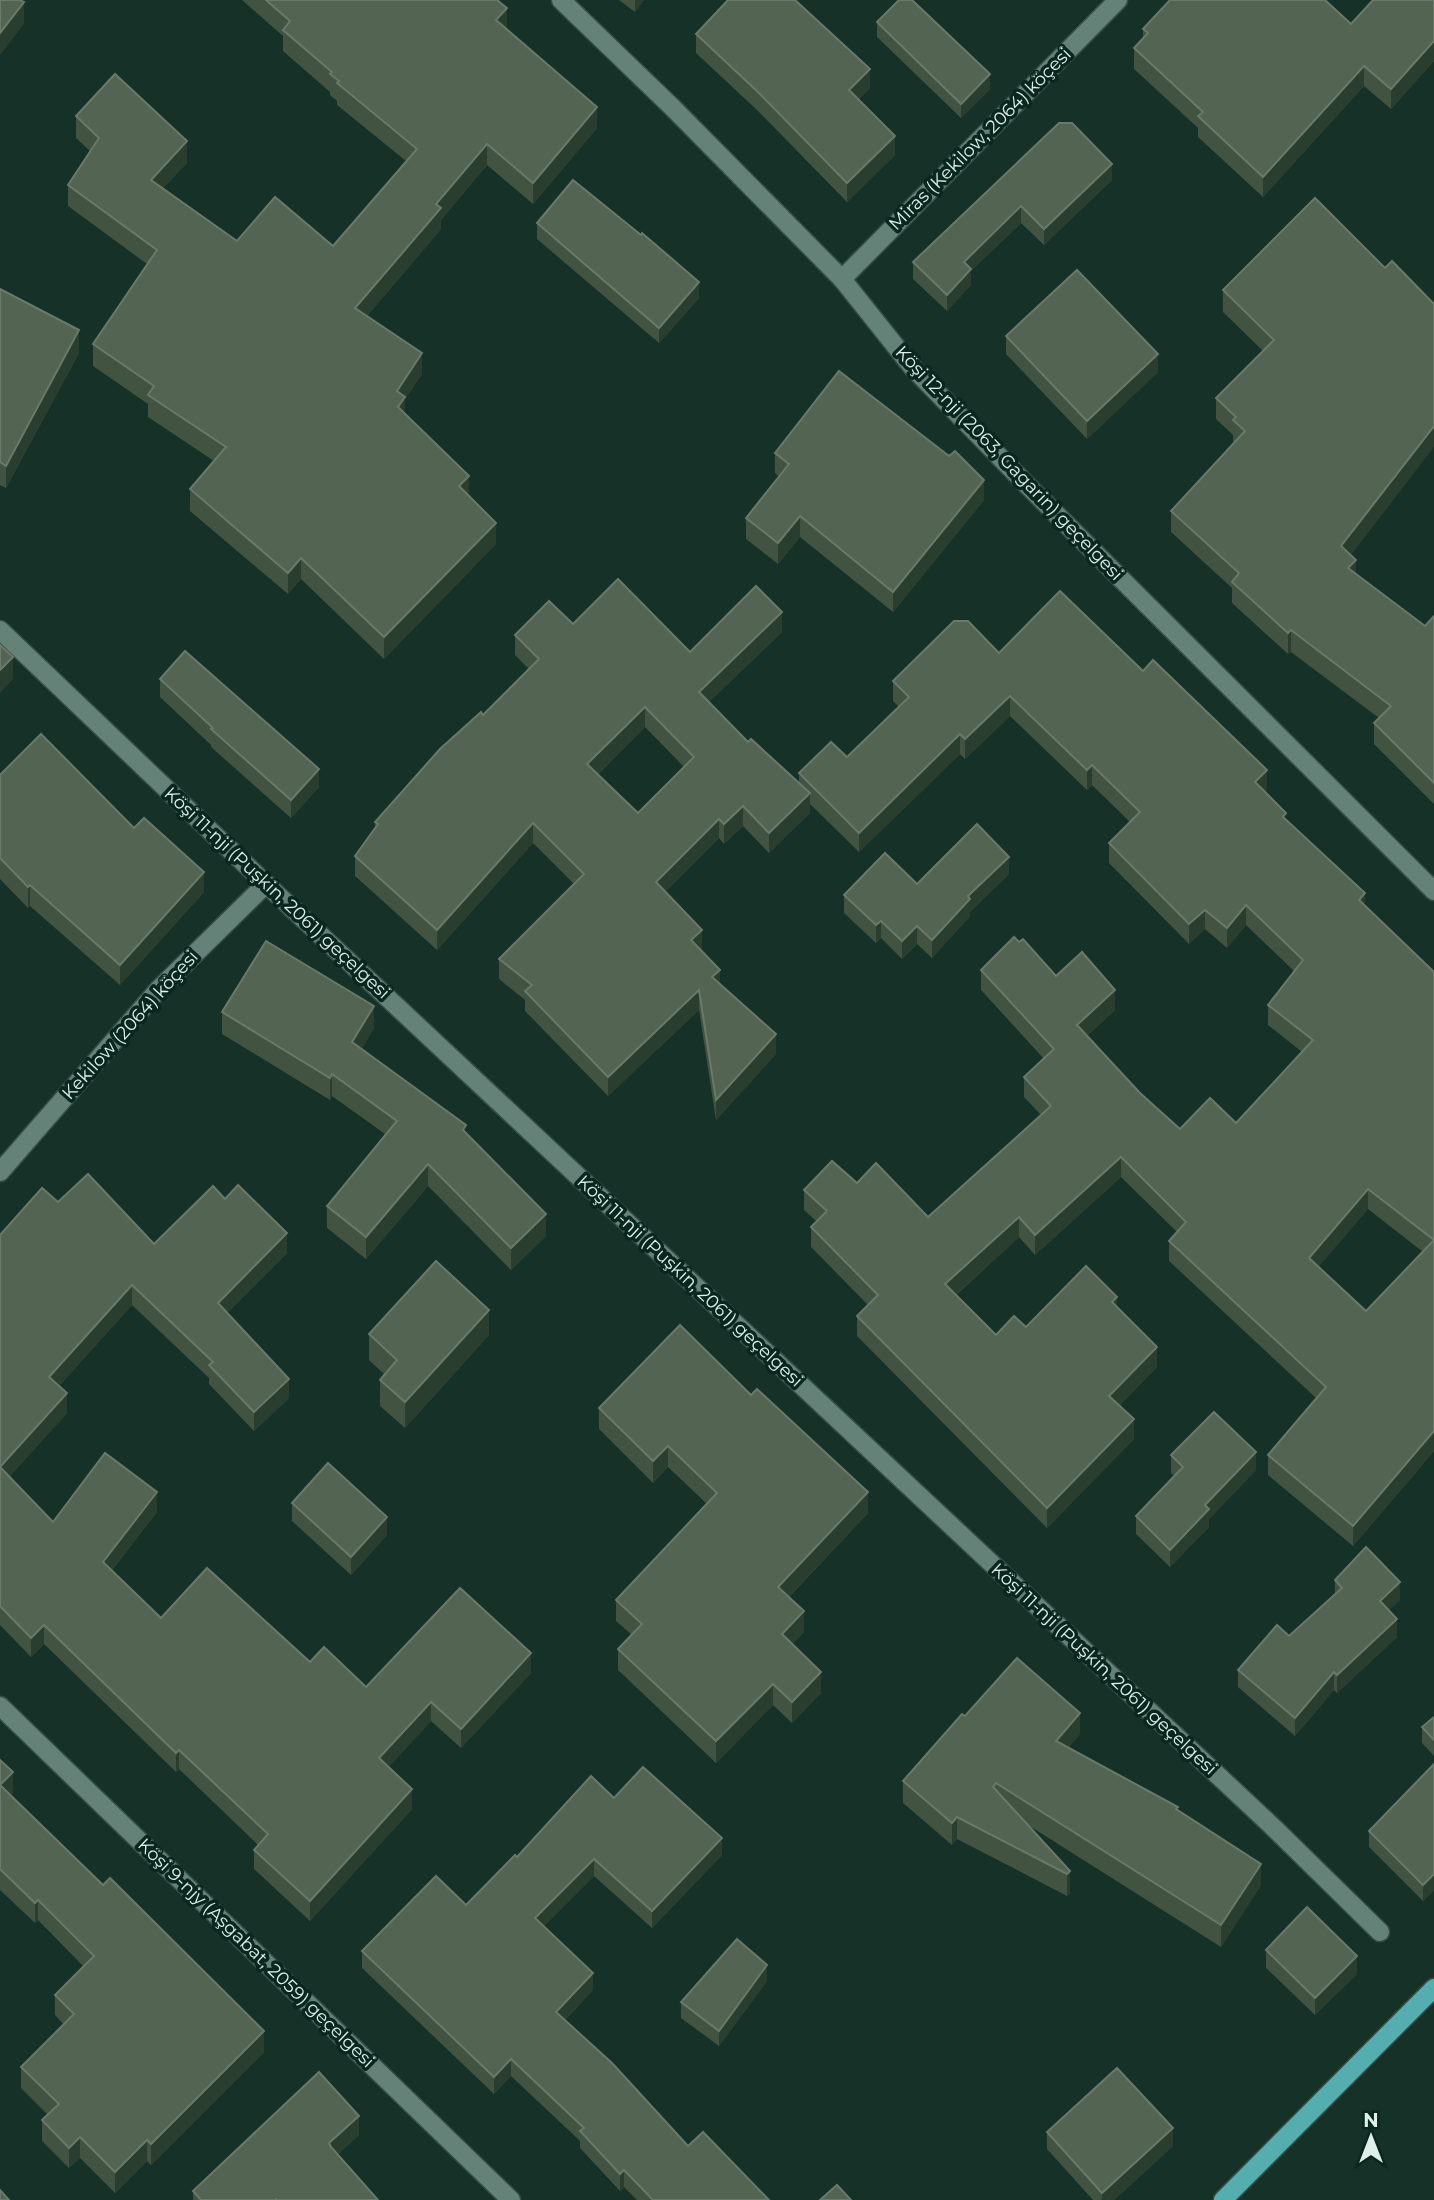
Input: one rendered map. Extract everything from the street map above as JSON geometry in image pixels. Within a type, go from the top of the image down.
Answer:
[{"type":"main road","points":[[1223,2200],[1434,1988]]},
{"type":"street","name":"Köşi 12-nji (2063, Gagarin) geçelgesi","points":[[561,0],[842,278],[932,388],[1434,891]]},
{"type":"street","name":"Miras (Kekilow, 2064) köçesi","points":[[842,278],[1118,0]]},
{"type":"street","name":"Köşi 11-nji (Puşkin, 2061) geçelgesi","points":[[0,630],[266,884],[1263,1818],[1380,1932]]},
{"type":"street","name":"Kekilow (2064) köçesi","points":[[0,1171],[159,989],[266,884]]},
{"type":"street","name":"Köşi 9-njy (Aşgabat, 2059) geçelgesi","points":[[0,1706],[512,2200]]},
{"type":"building","points":[[0,0],[24,2],[0,33]]},
{"type":"building","points":[[266,0],[497,0],[507,8],[496,20],[597,107],[533,183],[487,144],[436,204],[441,208],[355,308],[422,353],[397,391],[405,397],[398,407],[469,476],[459,486],[496,523],[384,637],[301,558],[288,573],[190,489],[226,447],[148,395],[154,386],[93,344],[157,250],[68,185],[99,138],[76,116],[115,74],[187,141],[151,180],[237,241],[275,197],[333,246],[417,149],[337,83],[339,81],[330,74],[332,72],[283,30],[290,21]]},
{"type":"building","points":[[728,0],[795,0],[870,69],[849,90],[895,136],[847,183],[758,92],[696,34]]},
{"type":"building","points":[[899,0],[912,0],[990,74],[961,104],[877,22]]},
{"type":"building","points":[[1170,0],[1325,0],[1351,24],[1373,0],[1434,0],[1434,41],[1391,89],[1364,66],[1263,177],[1198,116],[1203,112],[1134,48],[1148,33],[1143,29]]},
{"type":"building","points":[[1059,123],[1072,123],[1112,164],[1044,229],[1021,206],[964,262],[971,269],[947,295],[913,262]]},
{"type":"building","points":[[573,180],[641,235],[642,233],[699,282],[659,328],[537,223]]},
{"type":"building","points":[[1315,198],[1385,268],[1392,261],[1434,304],[1434,426],[1341,546],[1356,560],[1348,568],[1425,626],[1434,616],[1434,783],[1374,723],[1391,706],[1291,630],[1288,633],[1232,582],[1239,573],[1171,511],[1245,431],[1233,420],[1236,417],[1216,398],[1274,340],[1223,290]]},
{"type":"building","points":[[1077,270],[1158,354],[1087,421],[1006,336]]},
{"type":"building","points":[[0,289],[79,330],[6,466],[0,462]]},
{"type":"building","points":[[839,371],[949,456],[955,451],[984,480],[893,592],[800,516],[778,543],[746,518],[789,464],[775,453]]},
{"type":"building","points":[[618,579],[690,652],[756,586],[782,612],[699,692],[748,742],[751,739],[810,793],[769,833],[743,806],[724,824],[719,819],[656,882],[702,930],[691,940],[720,970],[712,977],[776,1034],[716,1100],[699,990],[608,1077],[525,991],[532,985],[499,959],[584,874],[533,823],[437,930],[355,856],[378,824],[375,822],[440,749],[481,712],[483,715],[539,659],[515,635],[549,601],[573,624]],"holes":[[[645,707],[694,757],[638,813],[587,764]]]},
{"type":"building","points":[[1060,591],[1143,671],[1153,660],[1267,770],[1255,782],[1286,813],[1283,817],[1365,893],[1359,900],[1434,972],[1434,1240],[1434,1431],[1353,1526],[1268,1455],[1326,1387],[1169,1241],[1186,1222],[1121,1157],[1035,1235],[1019,1217],[945,1284],[996,1335],[1014,1316],[1026,1327],[1086,1266],[1117,1297],[1112,1302],[1157,1347],[1109,1396],[1134,1419],[1047,1508],[857,1316],[878,1295],[811,1227],[827,1211],[804,1190],[832,1161],[857,1183],[876,1163],[928,1217],[1051,1106],[1024,1077],[1054,1049],[981,970],[1014,937],[1019,942],[1023,939],[1056,976],[1082,952],[1115,990],[1077,1025],[1140,1093],[1180,1129],[1210,1098],[1236,1123],[1313,1040],[1268,1005],[1303,960],[1246,905],[1227,928],[1205,910],[1189,924],[1109,843],[1140,812],[1092,765],[1087,770],[1010,696],[965,739],[960,734],[859,833],[799,773],[831,742],[847,757],[909,697],[893,681],[954,621],[968,621],[999,653]],"holes":[[[1368,1189],[1434,1240],[1366,1311],[1309,1258]]]},
{"type":"building","points":[[0,645],[13,657],[0,670]]},
{"type":"building","points":[[185,651],[319,769],[291,800],[211,729],[213,728],[160,679]]},
{"type":"building","points":[[41,734],[134,828],[144,818],[204,872],[120,965],[30,885],[28,887],[0,858],[0,775]]},
{"type":"building","points":[[977,824],[1009,857],[968,896],[970,899],[932,940],[917,926],[902,941],[881,921],[876,925],[844,895],[885,853],[917,884]]},
{"type":"building","points":[[266,941],[374,1006],[352,1042],[466,1125],[463,1130],[546,1214],[511,1248],[428,1164],[366,1237],[327,1206],[397,1121],[332,1074],[330,1078],[222,1012]]},
{"type":"building","points":[[88,1174],[154,1244],[213,1186],[225,1199],[238,1185],[287,1233],[218,1303],[289,1379],[254,1412],[209,1365],[213,1362],[132,1285],[49,1377],[67,1393],[0,1467],[0,1235],[42,1188],[58,1202]]},
{"type":"building","points":[[436,1261],[489,1310],[405,1402],[380,1380],[397,1360],[369,1334]]},
{"type":"building","points":[[680,1325],[751,1395],[757,1389],[868,1492],[778,1587],[804,1611],[782,1634],[821,1672],[792,1702],[773,1684],[716,1741],[618,1649],[642,1624],[616,1600],[717,1493],[668,1446],[653,1461],[599,1408]]},
{"type":"building","points":[[1214,1412],[1256,1452],[1205,1505],[1209,1509],[1170,1550],[1136,1516],[1183,1467],[1171,1455]]},
{"type":"building","points":[[105,1453],[157,1492],[103,1562],[161,1618],[207,1568],[310,1662],[324,1647],[366,1687],[460,1588],[531,1653],[461,1729],[431,1702],[379,1758],[412,1789],[310,1901],[254,1850],[268,1834],[179,1750],[176,1753],[44,1625],[31,1638],[0,1606],[0,1467],[53,1522]]},
{"type":"building","points":[[328,1463],[387,1517],[351,1557],[292,1503]]},
{"type":"building","points":[[1366,1547],[1400,1582],[1380,1601],[1397,1619],[1337,1675],[1334,1672],[1295,1718],[1238,1670],[1277,1625],[1289,1636],[1342,1588],[1335,1580]]},
{"type":"building","points":[[1017,1658],[1080,1713],[1056,1741],[1178,1807],[1176,1809],[1261,1864],[1221,1925],[996,1783],[993,1787],[1070,1871],[1067,1874],[957,1817],[952,1823],[903,1781],[962,1714],[965,1716]]},
{"type":"building","points":[[1434,1717],[1434,1740],[1422,1727]]},
{"type":"building","points":[[0,1760],[13,1772],[0,1785]]},
{"type":"building","points":[[1434,1764],[1434,1874],[1423,1885],[1369,1831]]},
{"type":"building","points":[[643,1767],[722,1838],[652,1911],[594,1859],[535,1918],[593,1973],[556,2012],[612,2063],[688,2146],[703,2132],[769,2200],[653,2200],[624,2170],[620,2174],[580,2131],[584,2128],[511,2059],[494,2077],[362,1951],[436,1876],[466,1905],[515,1855],[517,1857],[591,1776],[614,1798]]},
{"type":"building","points":[[0,1785],[103,1885],[110,1878],[264,2031],[151,2144],[147,2140],[115,2172],[80,2137],[69,2148],[42,2120],[59,2104],[21,2067],[74,2014],[55,1995],[94,1956],[38,1900],[35,1903],[0,1869]]},
{"type":"building","points":[[1307,1907],[1357,1956],[1315,1998],[1266,1950]]},
{"type":"building","points":[[737,1939],[767,1965],[719,2031],[681,2002]]},
{"type":"building","points":[[1117,2068],[1173,2128],[1102,2193],[1047,2132]]},
{"type":"building","points":[[319,2072],[359,2116],[329,2143],[378,2200],[201,2200],[193,2191]]},
{"type":"building","points":[[837,2185],[851,2200],[820,2200]]},
{"type":"building","points":[[0,2190],[9,2200],[0,2200]]}]
